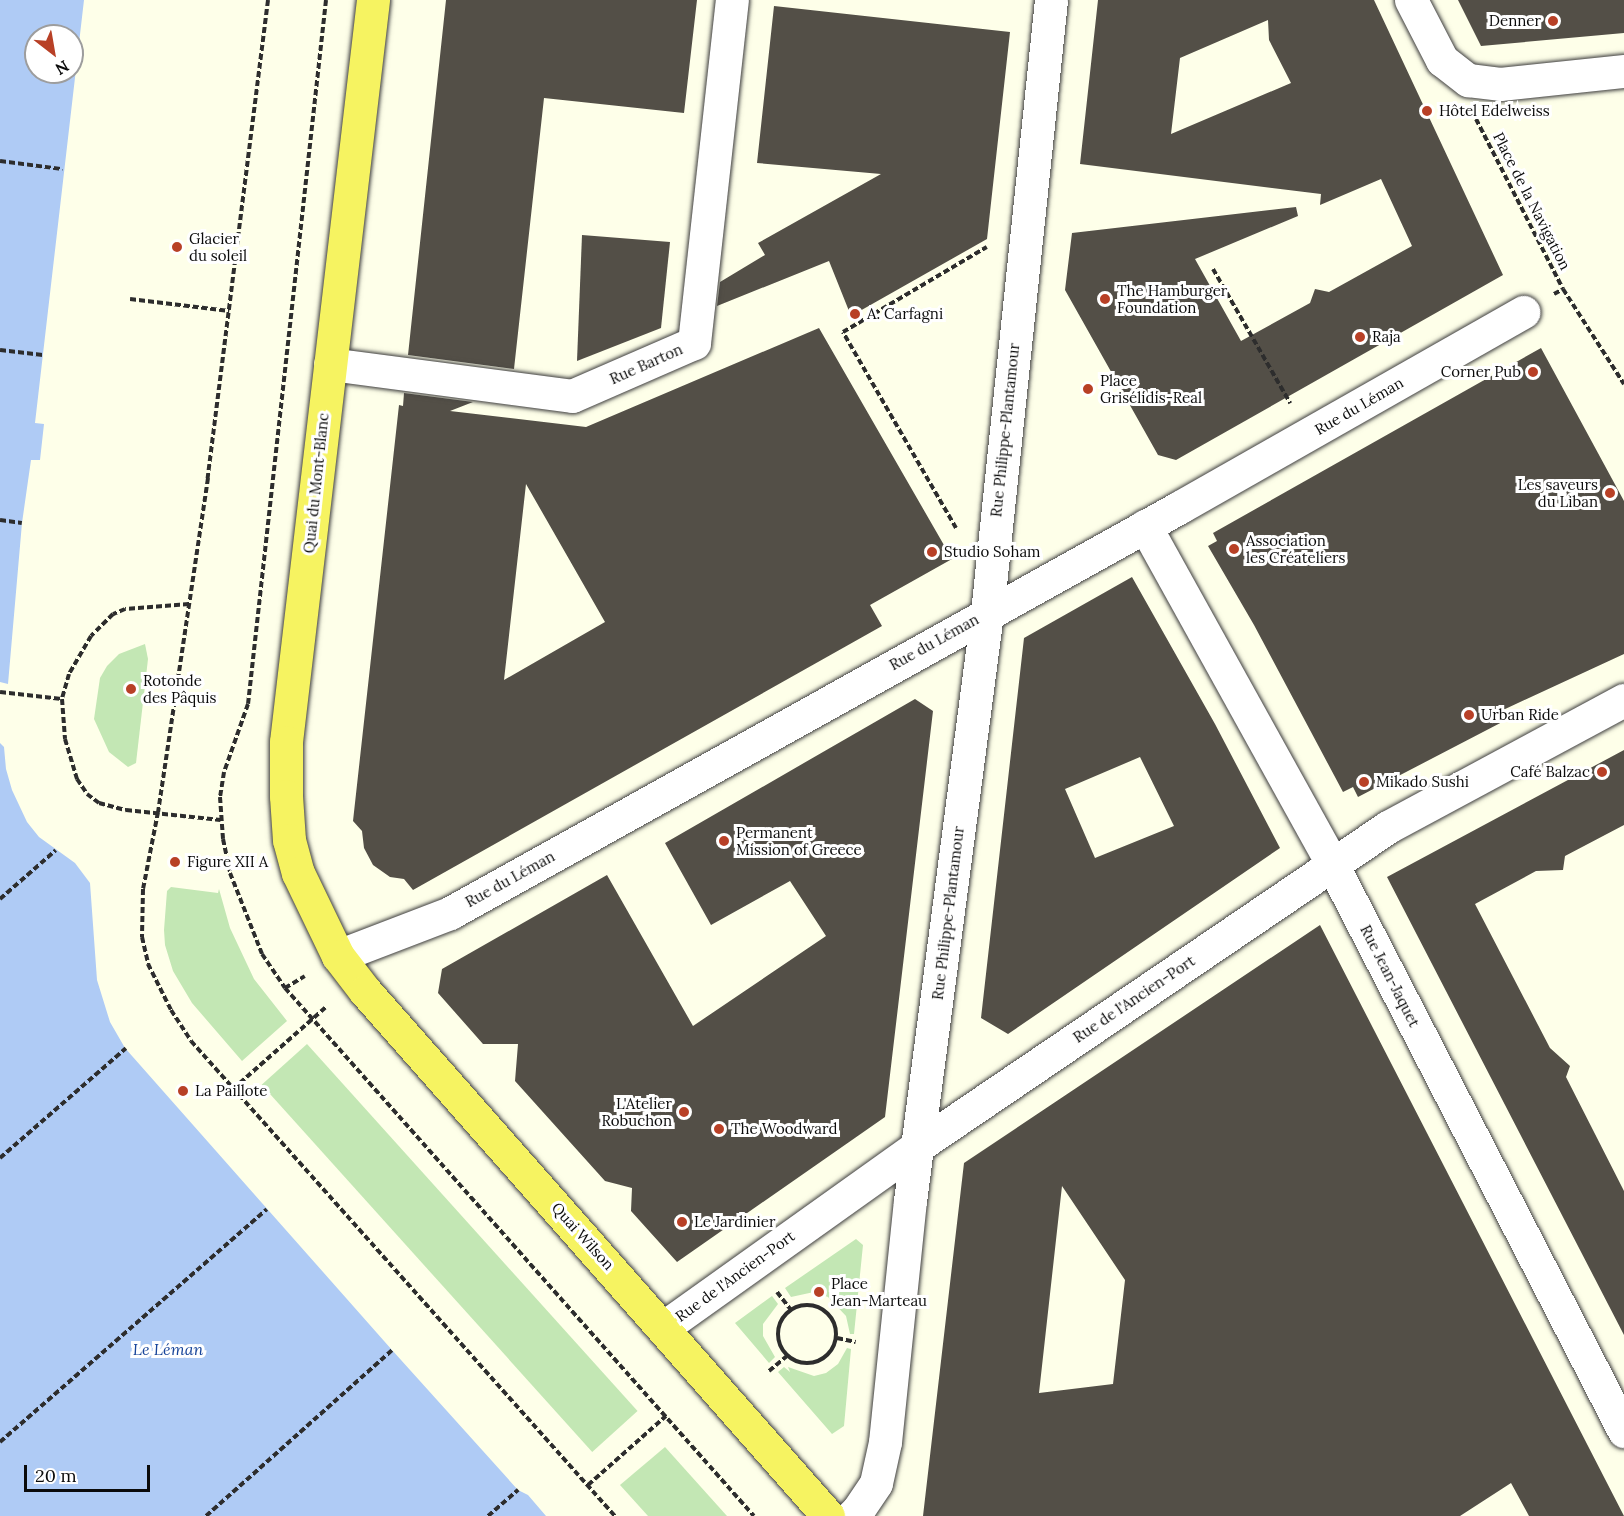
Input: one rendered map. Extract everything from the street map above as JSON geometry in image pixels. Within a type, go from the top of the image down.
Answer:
[{"type":"main road","name":"Quai du Mont-Blanc","points":[[338,957],[298,873],[290,840],[286,796],[286,742],[373,0]]},
{"type":"main road","name":"Quai Wilson","points":[[338,957],[364,991],[664,1327],[828,1516]]},
{"type":"street","name":"Rue Barton","points":[[330,364],[572,396],[694,343],[732,0]]},
{"type":"street","name":"Rue Philippe-Plantamour","points":[[918,1146],[987,613],[1051,0]]},
{"type":"street","points":[[1411,0],[1442,60],[1468,80],[1500,84],[1624,71]]},
{"type":"street","name":"Rue du Léman","points":[[338,957],[450,913],[1308,435],[1523,312]]},
{"type":"street","name":"Rue Jean-Jaquet","points":[[1144,526],[1332,864],[1624,1431]]},
{"type":"street","name":"Rue de l'Ancien-Port","points":[[664,1327],[918,1146],[1388,827],[1624,700]]},
{"type":"street","points":[[852,1516],[876,1483],[885,1442],[910,1201],[918,1146]]},
{"type":"path","points":[[268,0],[189,604],[158,812],[143,889],[142,937],[148,964],[155,981],[192,1041],[615,1516]]},
{"type":"path","points":[[326,0],[248,704],[224,772],[220,797],[220,820],[226,858],[262,954],[285,988],[310,1019],[754,1516]]},
{"type":"path","name":"Place de la Navigation","points":[[1468,80],[1465,97],[1563,290],[1624,384]]},
{"type":"path","points":[[0,160],[62,169]]},
{"type":"path","points":[[961,537],[843,332],[993,243]]},
{"type":"path","points":[[1213,269],[1308,435]]},
{"type":"path","name":"Place de la Navigation","points":[[1523,312],[1563,290]]},
{"type":"path","points":[[130,300],[229,311]]},
{"type":"path","points":[[0,350],[43,355]]},
{"type":"path","points":[[0,520],[22,523]]},
{"type":"path","points":[[189,604],[135,607],[113,614],[91,636],[69,674],[62,699],[67,747],[77,779],[87,794],[111,808],[220,820]]},
{"type":"path","points":[[0,692],[62,699]]},
{"type":"path","points":[[0,899],[56,850]]},
{"type":"path","points":[[233,1089],[329,1004]]},
{"type":"path","points":[[0,1158],[126,1048]]},
{"type":"path","points":[[0,1442],[267,1209]]},
{"type":"path","points":[[774,1287],[791,1310]]},
{"type":"path","points":[[803,1305],[817,1306],[828,1313],[835,1325],[837,1338],[832,1350],[823,1359],[811,1363],[798,1362],[788,1356],[780,1345],[778,1333],[782,1320],[791,1310],[803,1305]]},
{"type":"path","points":[[837,1338],[860,1342]]},
{"type":"path","points":[[206,1516],[392,1350]]},
{"type":"path","points":[[768,1371],[788,1356]]},
{"type":"path","points":[[588,1485],[666,1416]]},
{"type":"path","points":[[488,1516],[518,1490]]},
{"type":"green space","points":[[145,644],[148,659],[136,763],[128,767],[109,752],[94,719],[100,678],[107,666],[119,654]]},
{"type":"green space","points":[[171,887],[218,893],[219,889],[230,928],[254,979],[287,1021],[242,1061],[192,1003],[173,971],[165,945],[164,930],[167,891]]},
{"type":"green space","points":[[307,1044],[638,1411],[592,1452],[262,1085]]},
{"type":"green space","points":[[856,1239],[863,1245],[854,1334],[850,1334],[846,1316],[828,1297],[814,1292],[791,1297],[785,1288]]},
{"type":"green space","points":[[772,1296],[778,1304],[763,1324],[763,1336],[775,1357],[769,1363],[735,1323]]},
{"type":"green space","points":[[847,1348],[851,1349],[844,1426],[832,1434],[778,1372],[784,1367],[790,1372],[788,1367],[814,1376],[826,1373],[838,1364]]},
{"type":"green space","points":[[665,1447],[727,1516],[648,1516],[620,1485]]},
{"type":"water","points":[[0,0],[84,0],[81,24],[24,24],[24,84],[74,84],[35,423],[44,424],[40,460],[31,460],[22,523],[8,684],[0,682]]},
{"type":"water","name":"Le Léman","points":[[0,743],[4,747],[6,769],[12,790],[27,822],[39,837],[75,863],[90,883],[97,980],[110,1022],[125,1048],[392,1350],[518,1490],[528,1495],[546,1516],[0,1516]]},
{"type":"building","points":[[446,0],[697,0],[684,113],[544,98],[514,369],[408,355]]},
{"type":"building","points":[[1098,0],[1374,0],[1503,275],[1176,460],[1158,455],[1065,290],[1072,233],[1296,207],[1298,216],[1195,259],[1241,341],[1310,303],[1315,289],[1329,292],[1412,246],[1381,179],[1320,205],[1321,194],[1080,164]],"holes":[[[1268,20],[1269,40],[1291,83],[1171,134],[1180,58]]]},
{"type":"building","points":[[1458,0],[1624,0],[1624,33],[1481,46]]},
{"type":"building","points":[[774,6],[1010,32],[987,239],[851,316],[829,261],[717,306],[720,282],[765,255],[758,243],[881,174],[757,163]]},
{"type":"building","points":[[582,235],[670,242],[661,328],[577,361]]},
{"type":"building","points":[[819,328],[952,559],[870,605],[882,626],[413,890],[404,879],[390,877],[373,865],[364,848],[362,831],[353,821],[399,405],[403,406],[404,393],[473,402],[450,411],[586,427]],"holes":[[[526,484],[605,622],[504,680]]]},
{"type":"building","points":[[1541,348],[1624,501],[1624,654],[1503,710],[1508,719],[1358,797],[1353,787],[1343,792],[1254,625],[1208,546],[1217,541],[1213,533]]},
{"type":"building","points":[[1132,577],[1215,724],[1280,848],[1008,1034],[981,1018],[1024,638]],"holes":[[[1140,757],[1174,826],[1095,858],[1065,789]]]},
{"type":"building","points":[[915,699],[933,711],[885,1117],[677,1262],[631,1211],[632,1188],[605,1181],[515,1081],[518,1044],[483,1044],[438,993],[442,969],[607,875],[693,1026],[826,936],[790,881],[711,925],[665,843]]},
{"type":"building","points":[[1624,750],[1624,825],[1565,856],[1563,870],[1536,871],[1475,904],[1550,1048],[1570,1066],[1566,1077],[1624,1191],[1624,1335],[1387,877]]},
{"type":"building","points":[[1320,925],[1624,1516],[1529,1516],[1511,1483],[1460,1516],[923,1516],[964,1163]],"holes":[[[1062,1186],[1125,1280],[1113,1384],[1039,1393]]]},
{"type":"place","name":"Denner","points":[[1553,21]]},
{"type":"place","name":"Hôtel Edelweiss","points":[[1427,111]]},
{"type":"place","name":"Glacier du soleil","points":[[177,247]]},
{"type":"place","name":"The Hamburger Foundation","points":[[1105,299]]},
{"type":"place","name":"A. Carfagni","points":[[855,314]]},
{"type":"place","name":"Raja","points":[[1360,337]]},
{"type":"place","name":"Corner Pub","points":[[1533,372]]},
{"type":"place","name":"Place Grisélidis-Real","points":[[1088,389]]},
{"type":"place","name":"Les saveurs du Liban","points":[[1610,493]]},
{"type":"place","name":"Association les Créateliers","points":[[1234,549]]},
{"type":"place","name":"Studio Soham","points":[[932,552]]},
{"type":"place","name":"Rotonde des Pâquis","points":[[131,689]]},
{"type":"place","name":"Urban Ride","points":[[1469,715]]},
{"type":"place","name":"Café Balzac","points":[[1602,772]]},
{"type":"place","name":"Mikado Sushi","points":[[1364,782]]},
{"type":"place","name":"Permanent Mission of Greece","points":[[724,841]]},
{"type":"place","name":"Figure XII A","points":[[175,862]]},
{"type":"place","name":"La Paillote","points":[[183,1091]]},
{"type":"place","name":"L'Atelier Robuchon","points":[[684,1112]]},
{"type":"place","name":"The Woodward","points":[[719,1129]]},
{"type":"place","name":"Le Jardinier","points":[[682,1222]]},
{"type":"place","name":"Place Jean-Marteau","points":[[819,1292]]}]
